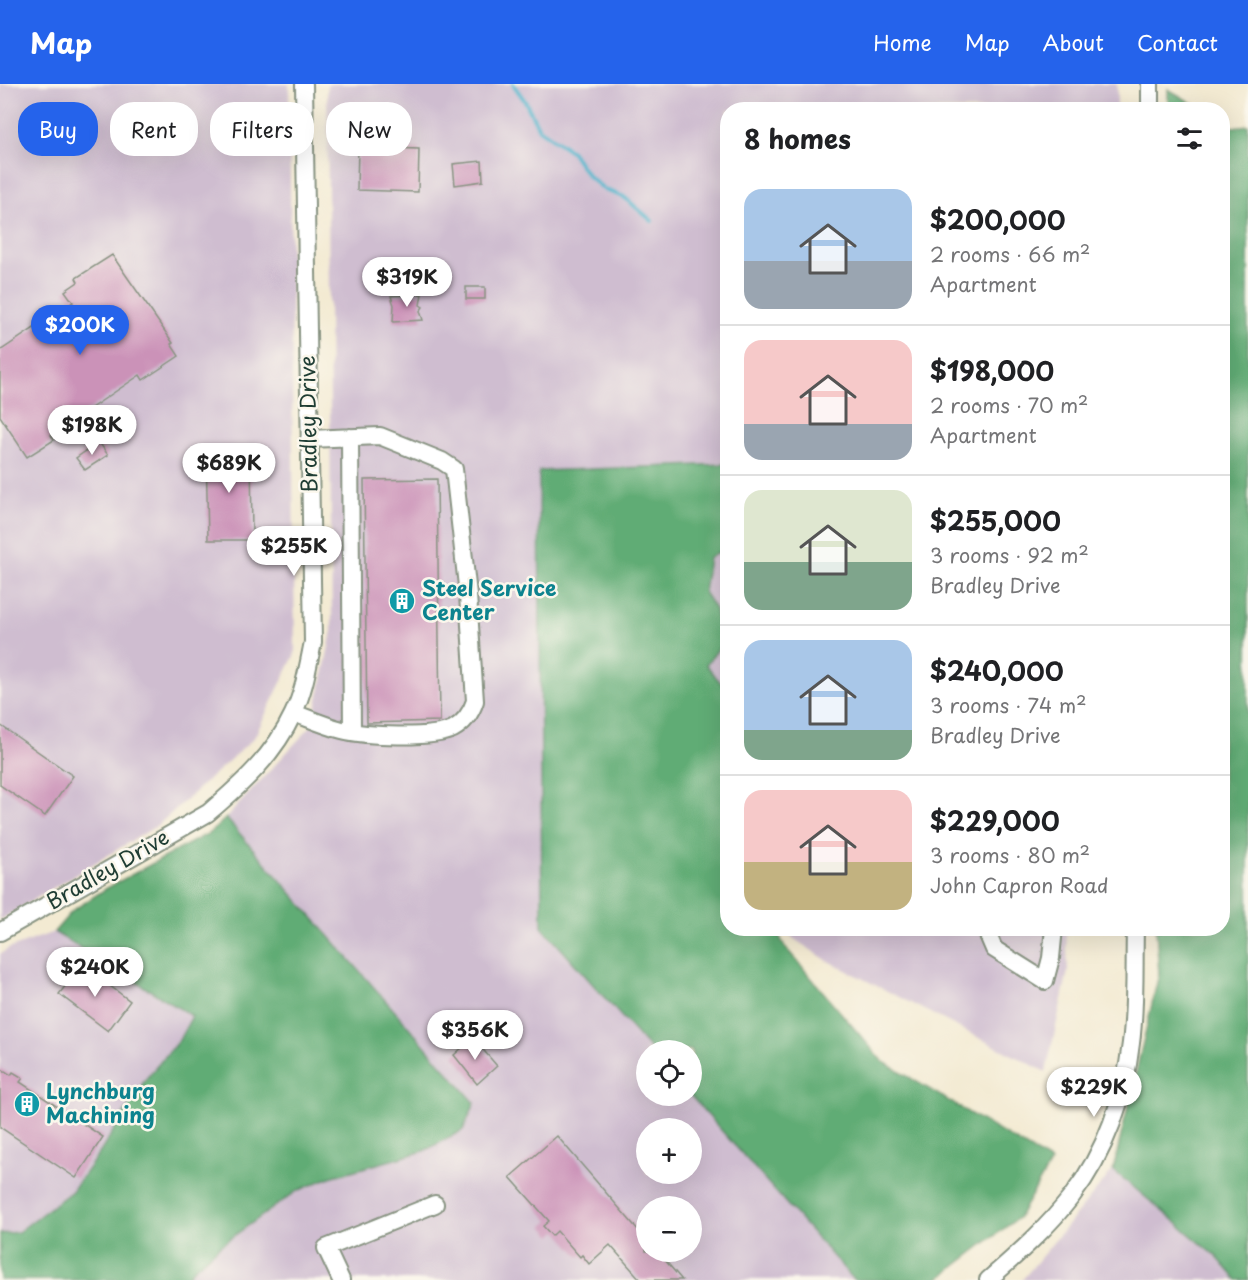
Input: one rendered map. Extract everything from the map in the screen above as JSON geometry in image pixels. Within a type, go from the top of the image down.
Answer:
[{"type":"street","name":"Bradley Drive","points":[[0,932],[208,813],[238,788],[270,753],[294,713],[307,673],[313,642],[304,84]]},
{"type":"street","points":[[1150,84],[1150,102]]},
{"type":"street","points":[[294,713],[352,732],[396,735],[444,733],[461,723],[469,715],[475,701],[468,595],[454,469],[380,436],[309,439]]},
{"type":"street","points":[[351,437],[352,732]]},
{"type":"street","points":[[988,936],[994,950],[1045,981],[1053,936]]},
{"type":"street","points":[[988,1280],[1031,1242],[1072,1196],[1094,1162],[1107,1133],[1125,1081],[1131,1044],[1135,936]]},
{"type":"street","points":[[341,1280],[326,1248],[435,1203]]},
{"type":"shaded area","points":[[0,84],[289,84],[289,102],[210,102],[210,156],[290,156],[295,654],[254,738],[158,825],[0,920]]},
{"type":"shaded area","points":[[327,84],[1117,84],[1117,102],[720,102],[720,464],[540,471],[542,927],[642,1040],[636,1040],[636,1106],[700,1106],[854,1280],[186,1280],[192,1271],[221,1245],[297,1191],[330,1177],[424,1151],[463,1130],[475,1103],[226,818],[313,724],[332,631],[328,156],[412,156],[412,102],[327,102]]},
{"type":"shaded area","points":[[720,551],[720,682],[706,665],[704,592],[709,558]]},
{"type":"shaded area","points":[[54,932],[192,1016],[179,1040],[145,1080],[101,1151],[72,1191],[18,1232],[0,1234],[0,954]]},
{"type":"shaded area","points":[[791,936],[1066,936],[1068,971],[1046,1072],[828,961]]},
{"type":"shaded area","points":[[1113,1170],[1216,1256],[1237,1280],[1022,1280]]},
{"type":"green space","points":[[1168,89],[1190,102],[1168,102]]},
{"type":"green space","points":[[1248,125],[1248,1280],[1237,1280],[1216,1256],[1113,1170],[1159,974],[1156,936],[1230,936],[1230,126]]},
{"type":"green space","points":[[720,464],[720,551],[709,558],[704,592],[715,609],[720,634],[720,647],[706,665],[720,682],[720,936],[780,936],[785,947],[882,1061],[1051,1162],[1019,1217],[937,1280],[854,1280],[700,1106],[702,1106],[702,1040],[642,1040],[542,927],[539,471]]},
{"type":"green space","points":[[226,818],[475,1103],[463,1130],[424,1151],[330,1177],[297,1191],[221,1245],[192,1270],[186,1280],[0,1280],[0,1234],[18,1232],[72,1191],[101,1151],[145,1080],[179,1040],[192,1016],[54,932],[73,910],[107,888],[211,832]]},
{"type":"building","points":[[412,149],[419,149],[418,192],[357,190],[358,156],[412,156]]},
{"type":"building","points":[[482,161],[483,181],[455,185],[453,164]]},
{"type":"building","points":[[112,255],[173,343],[171,344],[179,356],[143,380],[140,375],[51,435],[54,440],[27,457],[0,416],[0,351],[73,302],[65,291],[78,282],[76,278]]},
{"type":"building","points":[[466,287],[485,287],[485,299],[466,299]]},
{"type":"building","points":[[422,294],[420,305],[423,307],[420,311],[423,320],[393,322],[394,305],[391,296]]},
{"type":"building","points":[[99,442],[108,455],[85,470],[76,458]]},
{"type":"building","points":[[251,448],[252,540],[208,540],[206,449]]},
{"type":"building","name":"Steel Service Center","points":[[437,479],[440,721],[367,723],[364,480]]},
{"type":"building","points":[[0,725],[73,776],[45,816],[0,785]]},
{"type":"building","points":[[82,965],[130,1001],[108,1031],[59,994]]},
{"type":"building","points":[[473,1038],[497,1066],[477,1084],[454,1055]]},
{"type":"building","name":"Lynchburg Machining","points":[[0,1068],[11,1075],[13,1072],[23,1078],[20,1082],[103,1137],[76,1178],[0,1127]]},
{"type":"building","points":[[557,1136],[636,1227],[636,1262],[666,1262],[682,1280],[641,1280],[610,1245],[589,1264],[557,1231],[552,1236],[543,1226],[549,1221],[510,1177]]},
{"type":"waterway","points":[[513,84],[525,101],[539,129],[571,151],[588,176],[605,190],[624,197],[652,221]]},
{"type":"place","name":"Steel Service Center","points":[[402,601]]},
{"type":"place","name":"Lynchburg Machining","points":[[27,1104]]}]
